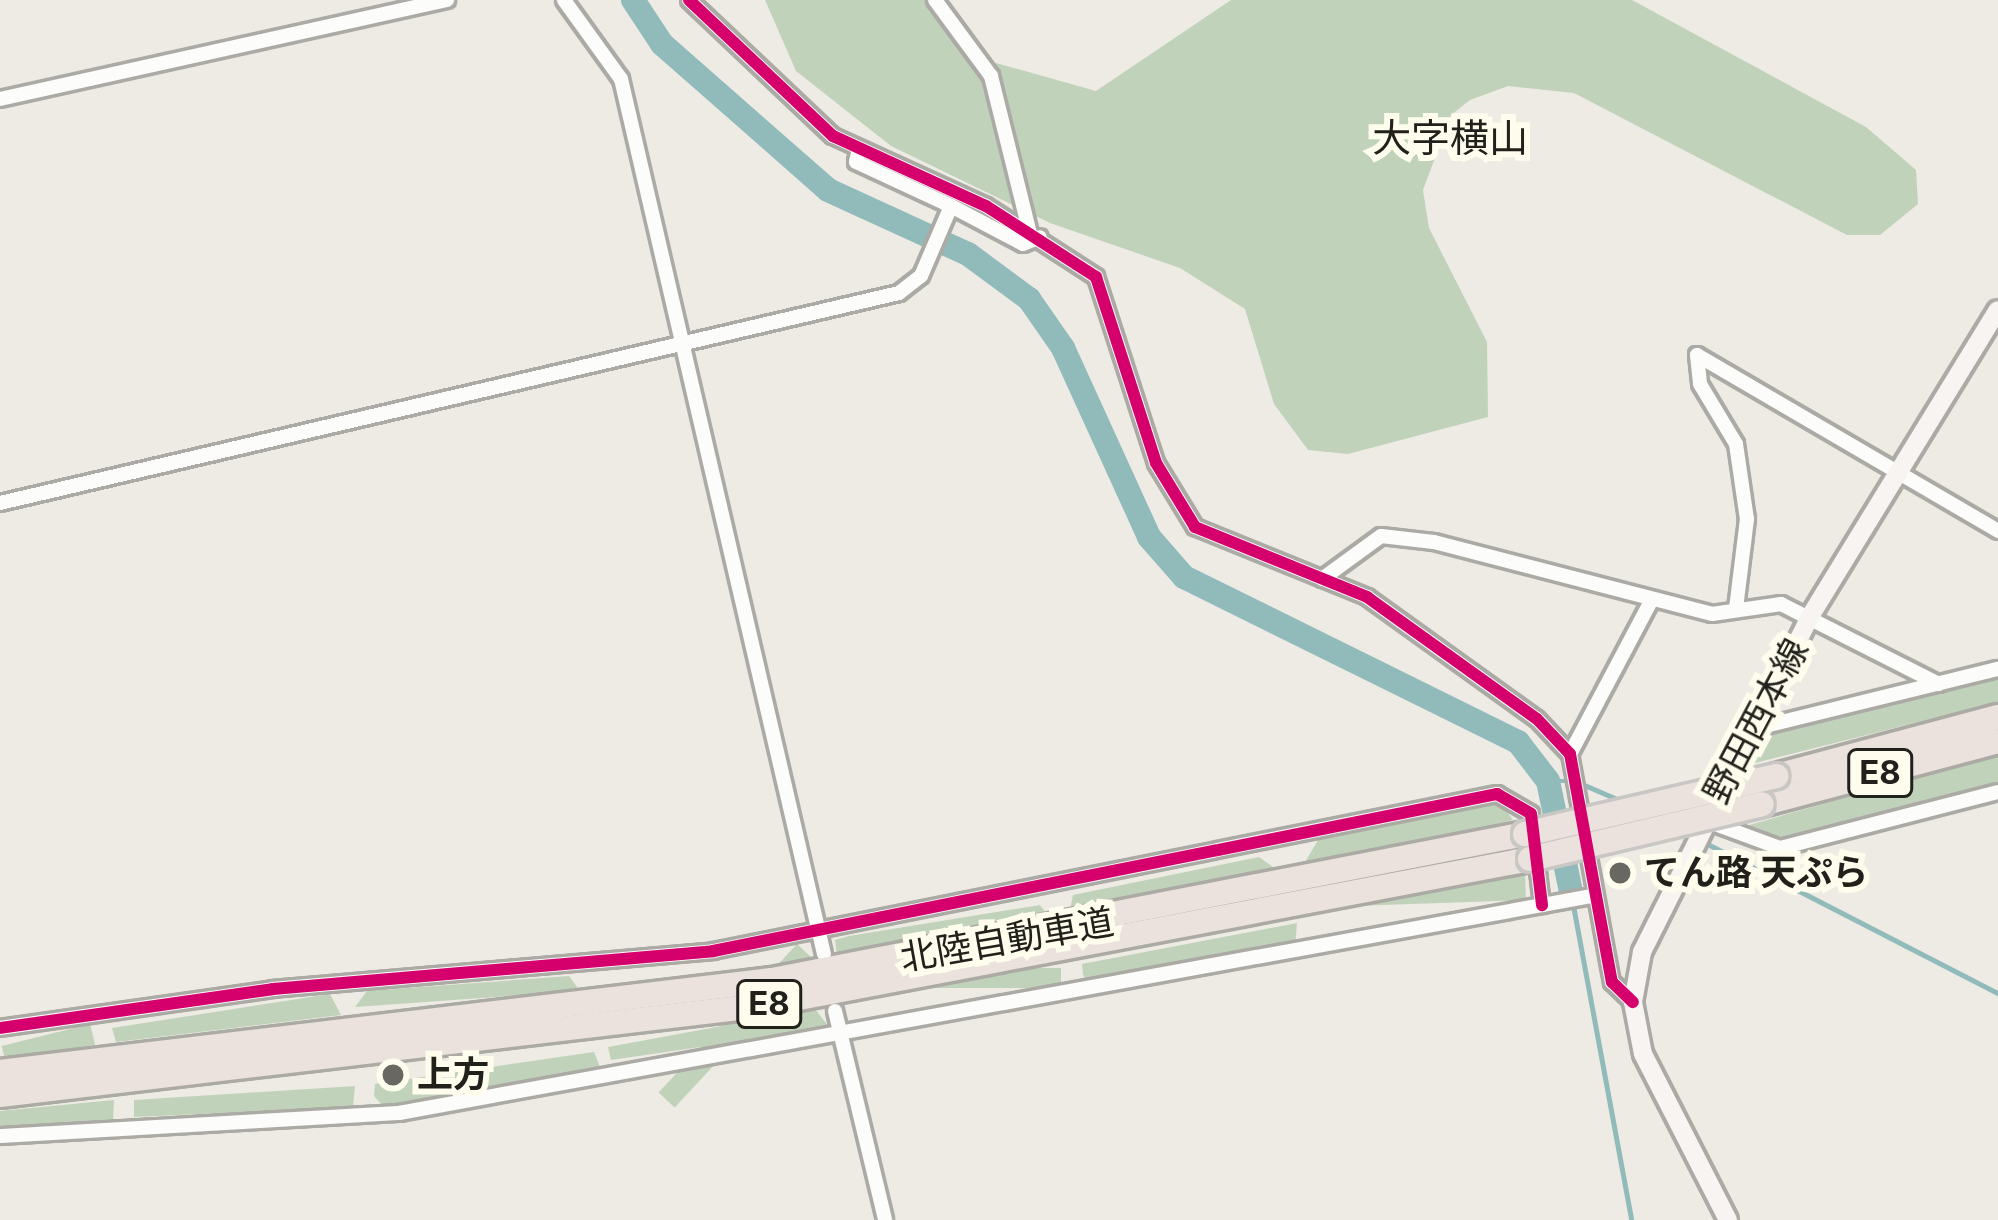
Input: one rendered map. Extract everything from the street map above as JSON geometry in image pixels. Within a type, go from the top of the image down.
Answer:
[{"type":"highway","name":"北陸自動車道","points":[[0,1095],[758,1006],[1528,846],[1998,717]]},
{"type":"highway","name":"北陸自動車道","points":[[0,1072],[772,980],[1762,804],[1998,741]]},
{"type":"main road","name":"野田西本線","points":[[1728,1220],[1649,1073],[1634,1002],[1653,922],[1809,619],[1998,310]]},
{"type":"street","points":[[0,99],[447,0]]},
{"type":"street","points":[[564,0],[616,63],[824,954]]},
{"type":"street","points":[[689,0],[815,123],[1034,233],[1103,289],[1156,463],[1185,517],[1216,543],[1322,579],[1397,614],[1570,754],[1588,897],[1612,982],[1634,1002]]},
{"type":"street","points":[[860,149],[856,162],[948,213],[1030,246],[1034,233],[991,76],[935,0]]},
{"type":"street","points":[[0,503],[899,293],[930,255],[948,213]]},
{"type":"street","points":[[1736,609],[1747,519],[1736,444],[1700,384],[1697,355],[1998,531]]},
{"type":"street","points":[[1322,579],[1381,536],[1556,568],[1650,603],[1736,609],[1781,604],[1939,684]]},
{"type":"street","points":[[1570,754],[1650,603]]},
{"type":"street","points":[[1753,729],[1998,669]]},
{"type":"street","points":[[1704,820],[1780,848],[1998,792]]},
{"type":"street","points":[[0,1028],[820,933],[1497,794],[1531,814],[1542,904]]},
{"type":"street","points":[[0,1136],[399,1113],[1588,897]]},
{"type":"street","points":[[835,1011],[885,1220]]},
{"type":"green space","points":[[765,0],[943,0],[989,61],[1096,91],[1231,0],[1632,0],[1866,127],[1916,170],[1918,204],[1880,235],[1847,235],[1574,93],[1508,86],[1470,100],[1451,115],[1423,190],[1429,228],[1487,342],[1488,417],[1348,454],[1308,450],[1274,404],[1245,309],[1180,268],[1050,223],[891,146],[796,71]]},
{"type":"green space","points":[[1998,668],[1998,702],[1731,769],[1753,729]]},
{"type":"green space","points":[[1998,754],[1998,784],[1779,840],[1735,829]]},
{"type":"green space","points":[[1501,803],[1513,820],[1301,869],[1318,840]]},
{"type":"green space","points":[[1259,857],[1284,875],[1069,915],[1073,895]]},
{"type":"green space","points":[[1525,874],[1526,900],[1312,907],[1311,881]]},
{"type":"green space","points":[[1040,905],[1051,920],[837,956],[835,940],[849,936]]},
{"type":"green space","points":[[1297,923],[1295,948],[1088,985],[1083,974],[1082,964]]},
{"type":"green space","points":[[797,944],[813,959],[675,1107],[659,1092]]},
{"type":"green space","points":[[844,968],[1061,968],[1061,988],[844,988]]},
{"type":"green space","points":[[569,976],[580,991],[355,1007],[367,991]]},
{"type":"green space","points":[[330,994],[341,1015],[116,1042],[112,1028]]},
{"type":"green space","points":[[815,1009],[830,1028],[611,1060],[608,1047]]},
{"type":"green space","points":[[90,1024],[95,1044],[7,1066],[2,1046]]},
{"type":"green space","points":[[594,1052],[600,1067],[423,1104],[384,1107],[374,1096],[375,1084]]},
{"type":"green space","points":[[355,1086],[353,1107],[134,1117],[134,1100]]},
{"type":"green space","points":[[114,1100],[113,1122],[0,1130],[0,1111]]},
{"type":"waterway","points":[[633,0],[662,44],[828,190],[968,254],[1029,299],[1063,348],[1149,537],[1184,577],[1518,742],[1548,781],[1571,892]]},
{"type":"waterway","points":[[1548,781],[1569,781]]},
{"type":"waterway","points":[[1580,783],[1624,802]]},
{"type":"waterway","points":[[1704,842],[1998,993]]},
{"type":"waterway","points":[[1571,892],[1632,1220]]},
{"type":"cycle path","points":[[689,0],[833,136],[986,206],[1096,277],[1156,463],[1195,527],[1367,597],[1537,719],[1570,754],[1612,982],[1633,1002]]},
{"type":"cycle path","points":[[0,1028],[273,989],[713,951],[1497,794],[1531,814],[1542,905]]},
{"type":"place","name":"てん路 天ぷら","points":[[1620,873]]},
{"type":"place","name":"上方","points":[[393,1075]]},
{"type":"district","name":"大字横山","points":[[1450,138]]}]
